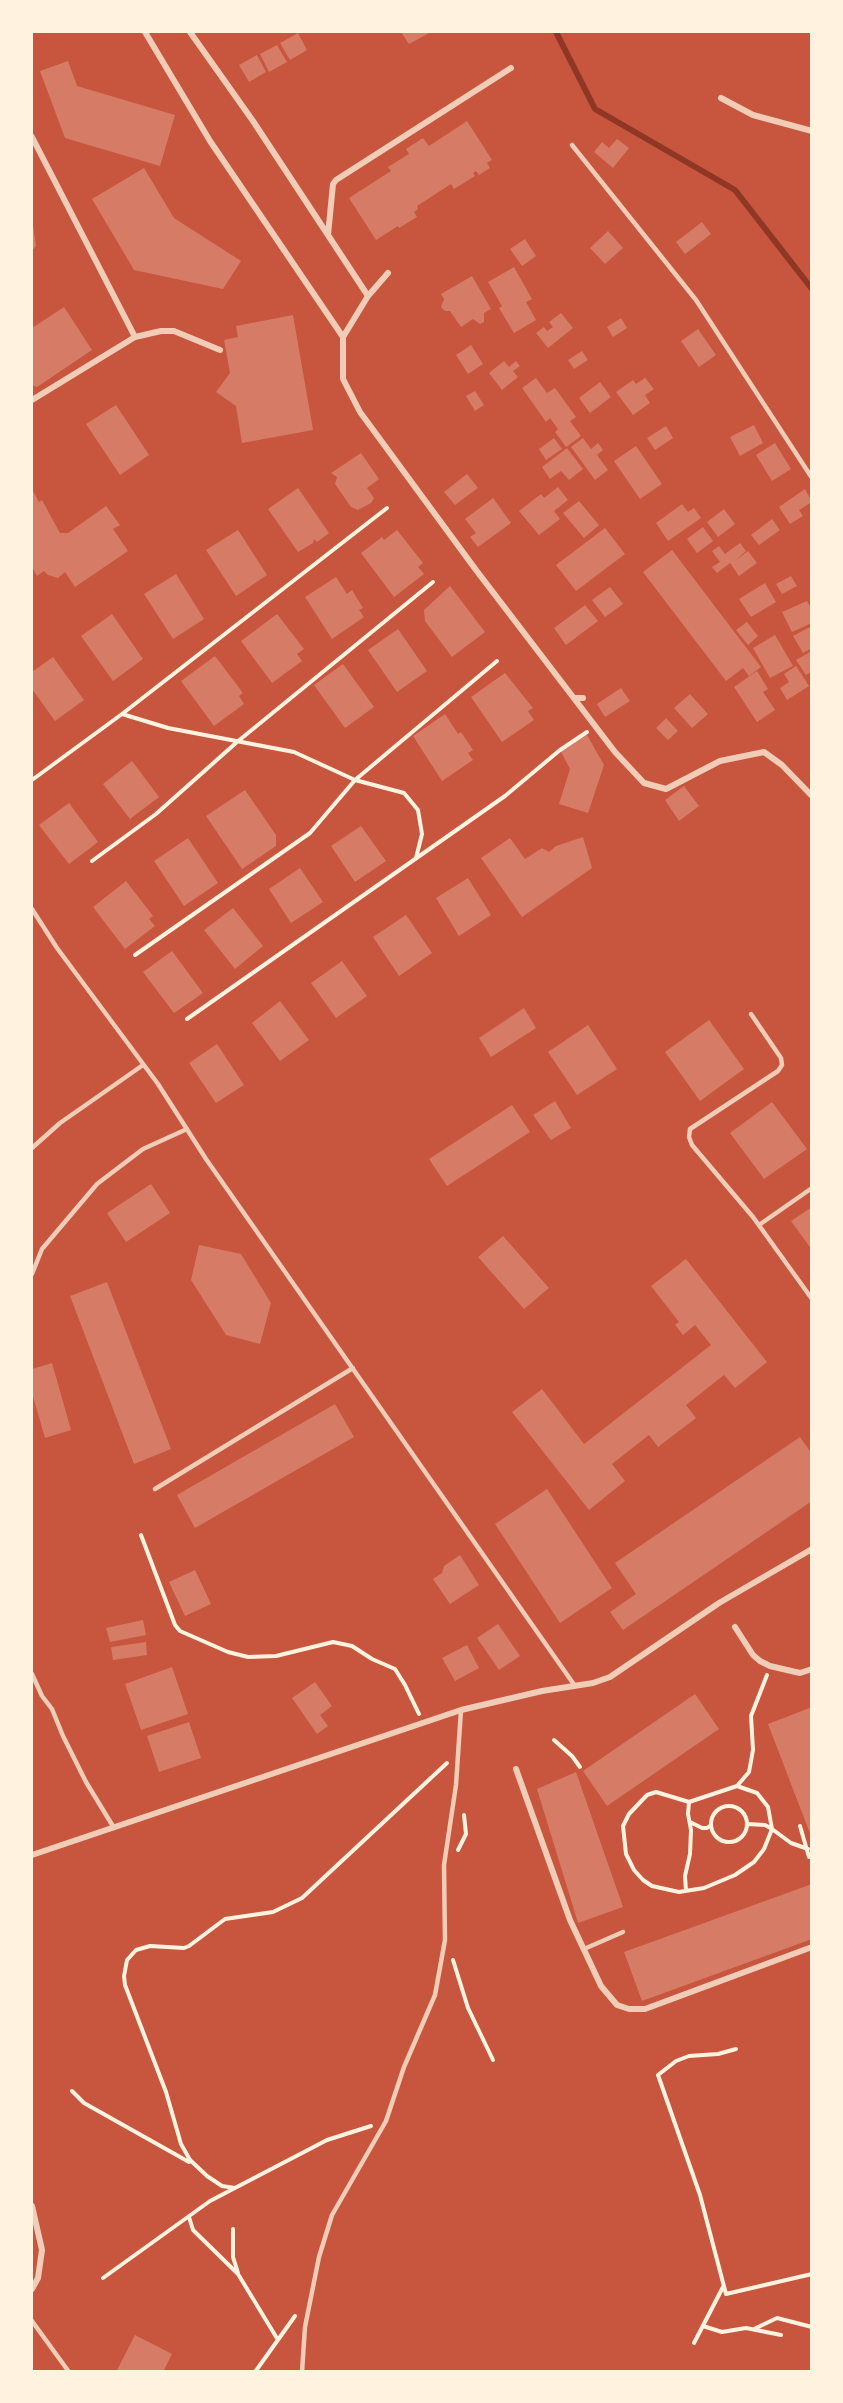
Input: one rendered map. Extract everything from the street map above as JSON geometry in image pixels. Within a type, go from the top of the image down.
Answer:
[{"type":"street","points":[[145,32],[210,141],[343,337]]},
{"type":"street","points":[[190,32],[253,121],[368,296]]},
{"type":"street","points":[[328,236],[333,184],[336,180],[511,68]]},
{"type":"street","points":[[721,98],[753,115],[812,131]]},
{"type":"street","points":[[32,137],[135,337]]},
{"type":"street","points":[[388,273],[368,296],[343,337],[343,379],[360,412],[476,570],[615,752],[644,783],[666,789],[720,761],[764,752],[782,765],[812,796]]},
{"type":"street","points":[[32,400],[135,337],[155,332],[174,331],[220,350]]},
{"type":"street","points":[[574,698],[583,698]]},
{"type":"street","points":[[32,1855],[460,1710],[532,1693],[593,1683],[610,1677],[719,1603],[812,1549]]},
{"type":"street","points":[[735,1628],[753,1655],[770,1666],[800,1673],[812,1670]]},
{"type":"street","points":[[516,1769],[570,1920],[601,1986],[617,2004],[629,2009],[645,2008],[812,1947]]},
{"type":"street","points":[[32,2206],[42,2250],[38,2278],[32,2289]]},
{"type":"lane","points":[[572,145],[696,300],[812,478]]},
{"type":"lane","points":[[32,909],[57,948],[158,1084],[186,1129],[575,1686]]},
{"type":"lane","points":[[751,1014],[781,1058],[782,1065],[778,1071],[690,1129],[689,1137],[692,1145],[759,1226],[812,1299]]},
{"type":"lane","points":[[32,1148],[60,1124],[143,1065]]},
{"type":"lane","points":[[32,1274],[42,1249],[97,1184],[143,1149],[186,1129]]},
{"type":"lane","points":[[759,1226],[812,1188]]},
{"type":"lane","points":[[155,1489],[353,1368]]},
{"type":"lane","points":[[32,1674],[42,1696],[52,1709],[86,1782],[114,1828]]},
{"type":"lane","points":[[302,2372],[305,2327],[320,2257],[332,2215],[386,2121],[412,2047],[435,1995],[445,1940],[444,1865],[456,1785],[460,1710]]},
{"type":"lane","points":[[584,1949],[623,1932]]},
{"type":"lane","points":[[32,2321],[69,2372]]},
{"type":"path","points":[[32,780],[122,714],[387,508]]},
{"type":"path","points":[[92,861],[156,814],[237,742],[434,582]]},
{"type":"path","points":[[135,956],[310,833],[355,780],[497,661]]},
{"type":"path","points":[[122,714],[168,728],[294,752],[355,780],[404,793],[418,810],[422,834],[415,858]]},
{"type":"path","points":[[187,1019],[506,796],[560,750],[596,727]]},
{"type":"path","points":[[141,1535],[175,1625],[180,1631],[228,1652],[248,1657],[276,1656],[333,1642],[352,1646],[372,1659],[395,1669],[423,1723]]},
{"type":"path","points":[[737,1786],[757,1793],[768,1807],[772,1829],[764,1849],[754,1862],[723,1881],[686,1891],[679,1892],[652,1886],[643,1880],[626,1854],[623,1826],[629,1814],[647,1795],[656,1792],[689,1802],[737,1786],[749,1772],[753,1750],[751,1716],[770,1666]]},
{"type":"path","points":[[554,1740],[572,1756],[580,1767]]},
{"type":"path","points":[[195,2166],[181,2144],[166,2092],[125,1985],[127,1960],[136,1950],[150,1946],[184,1948],[225,1919],[273,1912],[302,1898],[433,1778],[458,1746]]},
{"type":"path","points":[[686,1891],[685,1876],[690,1854],[689,1802]]},
{"type":"path","points":[[728,1806],[737,1808],[744,1815],[747,1824],[745,1833],[738,1840],[729,1842],[720,1840],[714,1834],[711,1825],[713,1816],[719,1809],[728,1806]]},
{"type":"path","points":[[689,1822],[702,1828],[711,1825]]},
{"type":"path","points":[[747,1824],[756,1823],[772,1829],[791,1843],[808,1849]]},
{"type":"path","points":[[800,1826],[809,1857]]},
{"type":"path","points":[[445,1940],[462,1982],[468,2008],[493,2060]]},
{"type":"path","points":[[735,2049],[718,2054],[689,2056],[676,2061],[658,2075],[700,2195],[723,2286],[726,2294],[812,2274]]},
{"type":"path","points":[[72,2091],[84,2103],[119,2121],[154,2144],[177,2153],[216,2182],[235,2188]]},
{"type":"path","points":[[103,2278],[210,2201],[327,2140],[386,2121]]},
{"type":"path","points":[[189,2217],[193,2230],[238,2274],[278,2340]]},
{"type":"path","points":[[233,2229],[233,2257],[238,2274]]},
{"type":"path","points":[[694,2343],[723,2286]]},
{"type":"path","points":[[255,2372],[312,2291]]},
{"type":"path","points":[[753,2329],[777,2318],[812,2327]]},
{"type":"path","points":[[703,2326],[722,2332],[746,2328],[781,2335]]},
{"type":"building","points":[[401,32],[431,32],[409,44]]},
{"type":"building","points":[[298,33],[307,50],[290,60],[280,43]]},
{"type":"building","points":[[277,45],[287,62],[269,72],[260,54]]},
{"type":"building","points":[[257,55],[266,72],[249,82],[239,65]]},
{"type":"building","points":[[68,61],[77,86],[175,115],[160,166],[65,138],[40,71]]},
{"type":"building","points":[[467,121],[492,160],[487,163],[490,168],[479,175],[476,171],[473,173],[475,176],[454,189],[451,184],[417,206],[418,209],[414,212],[417,217],[376,240],[349,198],[391,171],[388,167],[409,154],[406,149],[423,138],[429,146]]},
{"type":"building","points":[[617,139],[629,148],[613,168],[594,152],[602,142],[609,148]]},
{"type":"building","points":[[144,168],[174,218],[241,261],[223,289],[134,270],[92,199]]},
{"type":"building","points":[[32,218],[36,246],[32,251]]},
{"type":"building","points":[[702,222],[711,234],[685,254],[676,242]]},
{"type":"building","points":[[608,231],[623,248],[605,264],[590,248]]},
{"type":"building","points":[[525,239],[536,256],[522,266],[510,249]]},
{"type":"building","points":[[514,267],[532,299],[526,302],[536,320],[514,333],[499,308],[502,306],[488,282]]},
{"type":"building","points":[[472,276],[491,309],[484,313],[484,322],[480,324],[473,319],[461,327],[450,311],[445,311],[441,307],[444,299],[441,294]]},
{"type":"building","points":[[64,307],[92,350],[37,387],[32,385],[32,328]]},
{"type":"building","points":[[561,313],[573,328],[548,348],[536,333],[544,327],[547,331],[553,327],[549,322]]},
{"type":"building","points":[[293,315],[313,430],[242,443],[236,406],[216,392],[230,373],[224,340],[238,337],[236,326]]},
{"type":"building","points":[[621,318],[627,328],[613,337],[607,327]]},
{"type":"building","points":[[698,329],[716,355],[699,367],[681,341]]},
{"type":"building","points":[[471,345],[483,364],[468,374],[456,355]]},
{"type":"building","points":[[582,351],[588,360],[574,369],[568,360]]},
{"type":"building","points":[[504,361],[509,367],[516,361],[520,366],[513,371],[518,377],[502,390],[489,373]]},
{"type":"building","points":[[536,378],[547,393],[555,388],[576,417],[570,421],[581,436],[566,447],[555,432],[558,429],[550,418],[546,422],[522,388]]},
{"type":"building","points":[[645,378],[654,389],[645,395],[650,403],[633,415],[616,392],[633,380],[636,384]]},
{"type":"building","points":[[600,382],[611,397],[590,413],[579,398]]},
{"type":"building","points":[[475,391],[484,405],[475,411],[466,396]]},
{"type":"building","points":[[116,405],[149,455],[120,475],[86,424]]},
{"type":"building","points":[[754,425],[763,443],[740,456],[730,437]]},
{"type":"building","points":[[666,426],[673,438],[655,450],[647,438]]},
{"type":"building","points":[[554,438],[562,449],[546,460],[539,449]]},
{"type":"building","points":[[583,438],[591,449],[598,443],[603,450],[597,455],[608,470],[595,480],[571,447]]},
{"type":"building","points":[[775,443],[791,469],[772,481],[756,455]]},
{"type":"building","points":[[636,446],[662,484],[640,499],[614,461]]},
{"type":"building","points":[[567,448],[583,469],[569,480],[561,471],[550,479],[542,467]]},
{"type":"building","points":[[361,453],[379,479],[367,488],[374,498],[371,503],[358,510],[351,507],[335,484],[337,477],[331,473]]},
{"type":"building","points":[[467,474],[478,488],[455,505],[444,492]]},
{"type":"building","points":[[558,487],[568,500],[554,511],[560,519],[539,535],[519,511],[541,494],[544,498]]},
{"type":"building","points":[[298,488],[329,533],[317,542],[314,539],[313,543],[298,552],[268,509]]},
{"type":"building","points":[[32,489],[39,502],[42,500],[60,533],[68,533],[106,506],[120,525],[113,529],[128,551],[75,587],[65,572],[58,578],[44,571],[37,576],[32,567]]},
{"type":"building","points":[[805,489],[812,502],[799,510],[803,516],[790,524],[779,507]]},
{"type":"building","points":[[493,498],[511,523],[478,547],[470,537],[476,533],[465,519]]},
{"type":"building","points":[[579,501],[599,525],[584,538],[563,513]]},
{"type":"building","points":[[682,504],[688,512],[694,508],[701,518],[668,541],[656,523]]},
{"type":"building","points":[[724,509],[735,524],[718,537],[707,522]]},
{"type":"building","points":[[772,519],[780,530],[759,545],[751,535]]},
{"type":"building","points":[[703,527],[713,541],[697,553],[687,539]]},
{"type":"building","points":[[605,528],[625,554],[576,591],[556,565]]},
{"type":"building","points":[[238,530],[267,575],[236,596],[206,550]]},
{"type":"building","points":[[397,530],[423,563],[418,567],[424,574],[394,597],[361,553],[382,537],[384,540]]},
{"type":"building","points":[[740,543],[746,551],[736,560],[748,551],[757,563],[739,576],[730,563],[717,573],[712,567],[720,562],[712,551],[719,546],[725,554]]},
{"type":"building","points":[[672,550],[761,667],[749,676],[743,668],[726,681],[643,572]]},
{"type":"building","points":[[176,574],[204,619],[173,639],[144,594]]},
{"type":"building","points":[[791,576],[797,586],[782,594],[776,584]]},
{"type":"building","points":[[336,577],[347,594],[352,590],[363,608],[359,610],[364,617],[332,639],[305,597]]},
{"type":"building","points":[[765,583],[776,602],[751,617],[739,599]]},
{"type":"building","points":[[450,586],[485,632],[452,657],[425,621],[424,610]]},
{"type":"building","points":[[610,587],[623,604],[605,617],[592,600]]},
{"type":"building","points":[[807,601],[812,610],[812,623],[792,632],[782,612]]},
{"type":"building","points":[[585,605],[598,621],[566,645],[554,628]]},
{"type":"building","points":[[112,614],[143,659],[113,681],[81,636]]},
{"type":"building","points":[[277,614],[304,649],[297,654],[302,661],[272,683],[241,641]]},
{"type":"building","points":[[747,622],[758,636],[748,645],[736,630]]},
{"type":"building","points":[[810,627],[812,648],[803,653],[793,636]]},
{"type":"building","points":[[398,629],[427,671],[397,692],[368,650]]},
{"type":"building","points":[[775,635],[793,666],[770,678],[753,648]]},
{"type":"building","points":[[812,651],[812,671],[806,675],[796,660]]},
{"type":"building","points":[[215,656],[243,693],[239,696],[244,704],[214,726],[181,681]]},
{"type":"building","points":[[53,657],[84,700],[55,721],[32,689],[32,672]]},
{"type":"building","points":[[343,664],[374,707],[345,728],[314,685]]},
{"type":"building","points":[[796,666],[809,686],[787,700],[780,688],[789,682],[784,674]]},
{"type":"building","points":[[757,671],[768,689],[763,692],[775,710],[757,722],[734,687]]},
{"type":"building","points":[[505,673],[533,708],[528,711],[534,720],[502,742],[471,697]]},
{"type":"building","points":[[621,688],[630,701],[605,717],[597,704]]},
{"type":"building","points":[[690,694],[708,714],[692,728],[674,708]]},
{"type":"building","points":[[445,714],[458,734],[461,732],[473,750],[468,753],[473,760],[442,781],[413,736]]},
{"type":"building","points":[[666,718],[678,731],[668,740],[656,728]]},
{"type":"building","points":[[587,735],[604,765],[588,813],[559,804],[570,769],[560,750]]},
{"type":"building","points":[[132,761],[159,797],[130,819],[103,784]]},
{"type":"building","points":[[684,786],[699,806],[679,821],[665,800]]},
{"type":"building","points":[[245,790],[276,835],[276,846],[242,869],[206,816]]},
{"type":"building","points":[[69,803],[98,842],[69,864],[39,825]]},
{"type":"building","points":[[361,826],[386,861],[355,882],[331,846]]},
{"type":"building","points":[[583,837],[592,868],[522,917],[481,858],[510,838],[525,859],[542,848],[549,852],[556,846]]},
{"type":"building","points":[[188,838],[218,883],[184,906],[154,861]]},
{"type":"building","points":[[300,868],[323,902],[291,923],[269,889]]},
{"type":"building","points":[[468,878],[491,915],[459,936],[436,898]]},
{"type":"building","points":[[126,881],[153,916],[149,919],[155,926],[125,949],[93,907]]},
{"type":"building","points":[[233,908],[263,946],[235,969],[204,930]]},
{"type":"building","points":[[406,915],[432,953],[399,976],[373,937]]},
{"type":"building","points":[[172,951],[203,993],[174,1013],[143,972]]},
{"type":"building","points":[[342,961],[367,996],[336,1018],[311,983]]},
{"type":"building","points":[[280,1001],[309,1040],[280,1061],[252,1023]]},
{"type":"building","points":[[524,1008],[536,1028],[491,1057],[479,1038]]},
{"type":"building","points":[[709,1020],[744,1069],[700,1101],[665,1052]]},
{"type":"building","points":[[588,1025],[617,1069],[577,1095],[548,1052]]},
{"type":"building","points":[[217,1044],[244,1085],[216,1103],[189,1063]]},
{"type":"building","points":[[555,1101],[571,1128],[551,1140],[533,1115]]},
{"type":"building","points":[[772,1102],[807,1149],[764,1179],[730,1133]]},
{"type":"building","points":[[512,1105],[530,1132],[447,1186],[429,1159]]},
{"type":"building","points":[[151,1184],[170,1213],[126,1242],[107,1213]]},
{"type":"building","points":[[812,1207],[812,1250],[791,1221]]},
{"type":"building","points":[[503,1236],[549,1288],[524,1309],[478,1257]]},
{"type":"building","points":[[199,1245],[241,1254],[271,1303],[260,1344],[226,1335],[191,1280]]},
{"type":"building","points":[[686,1259],[767,1362],[735,1388],[724,1375],[686,1405],[696,1418],[658,1447],[649,1435],[612,1464],[625,1481],[589,1510],[512,1412],[542,1389],[584,1444],[711,1345],[695,1325],[683,1335],[675,1325],[679,1322],[651,1286]]},
{"type":"building","points":[[107,1282],[171,1449],[134,1464],[70,1296]]},
{"type":"building","points":[[52,1363],[71,1430],[45,1438],[32,1393],[32,1369]]},
{"type":"building","points":[[335,1404],[354,1437],[195,1528],[177,1495]]},
{"type":"building","points":[[800,1437],[812,1454],[812,1501],[623,1630],[610,1612],[636,1594],[615,1563]]},
{"type":"building","points":[[547,1489],[612,1588],[560,1623],[495,1524]]},
{"type":"building","points":[[460,1555],[479,1585],[450,1604],[433,1579],[442,1573],[444,1566]]},
{"type":"building","points":[[195,1570],[211,1604],[185,1616],[169,1582]]},
{"type":"building","points":[[143,1620],[146,1635],[110,1642],[106,1628]]},
{"type":"building","points":[[498,1624],[520,1656],[499,1670],[477,1638]]},
{"type":"building","points":[[146,1642],[147,1655],[113,1660],[111,1647]]},
{"type":"building","points":[[467,1645],[479,1668],[455,1681],[442,1658]]},
{"type":"building","points":[[172,1667],[188,1714],[141,1730],[125,1684]]},
{"type":"building","points":[[315,1682],[332,1706],[320,1715],[328,1726],[317,1734],[292,1698]]},
{"type":"building","points":[[695,1694],[719,1729],[607,1806],[583,1771]]},
{"type":"building","points":[[812,1707],[812,1836],[811,1836],[768,1724]]},
{"type":"building","points":[[189,1722],[201,1758],[159,1772],[147,1736]]},
{"type":"building","points":[[576,1772],[623,1907],[578,1923],[537,1789]]},
{"type":"building","points":[[812,1884],[812,1939],[642,2001],[624,1952]]},
{"type":"building","points":[[135,2335],[172,2354],[163,2372],[116,2372]]},
{"type":"waterway","points":[[556,32],[595,109],[735,190],[812,289]]}]
